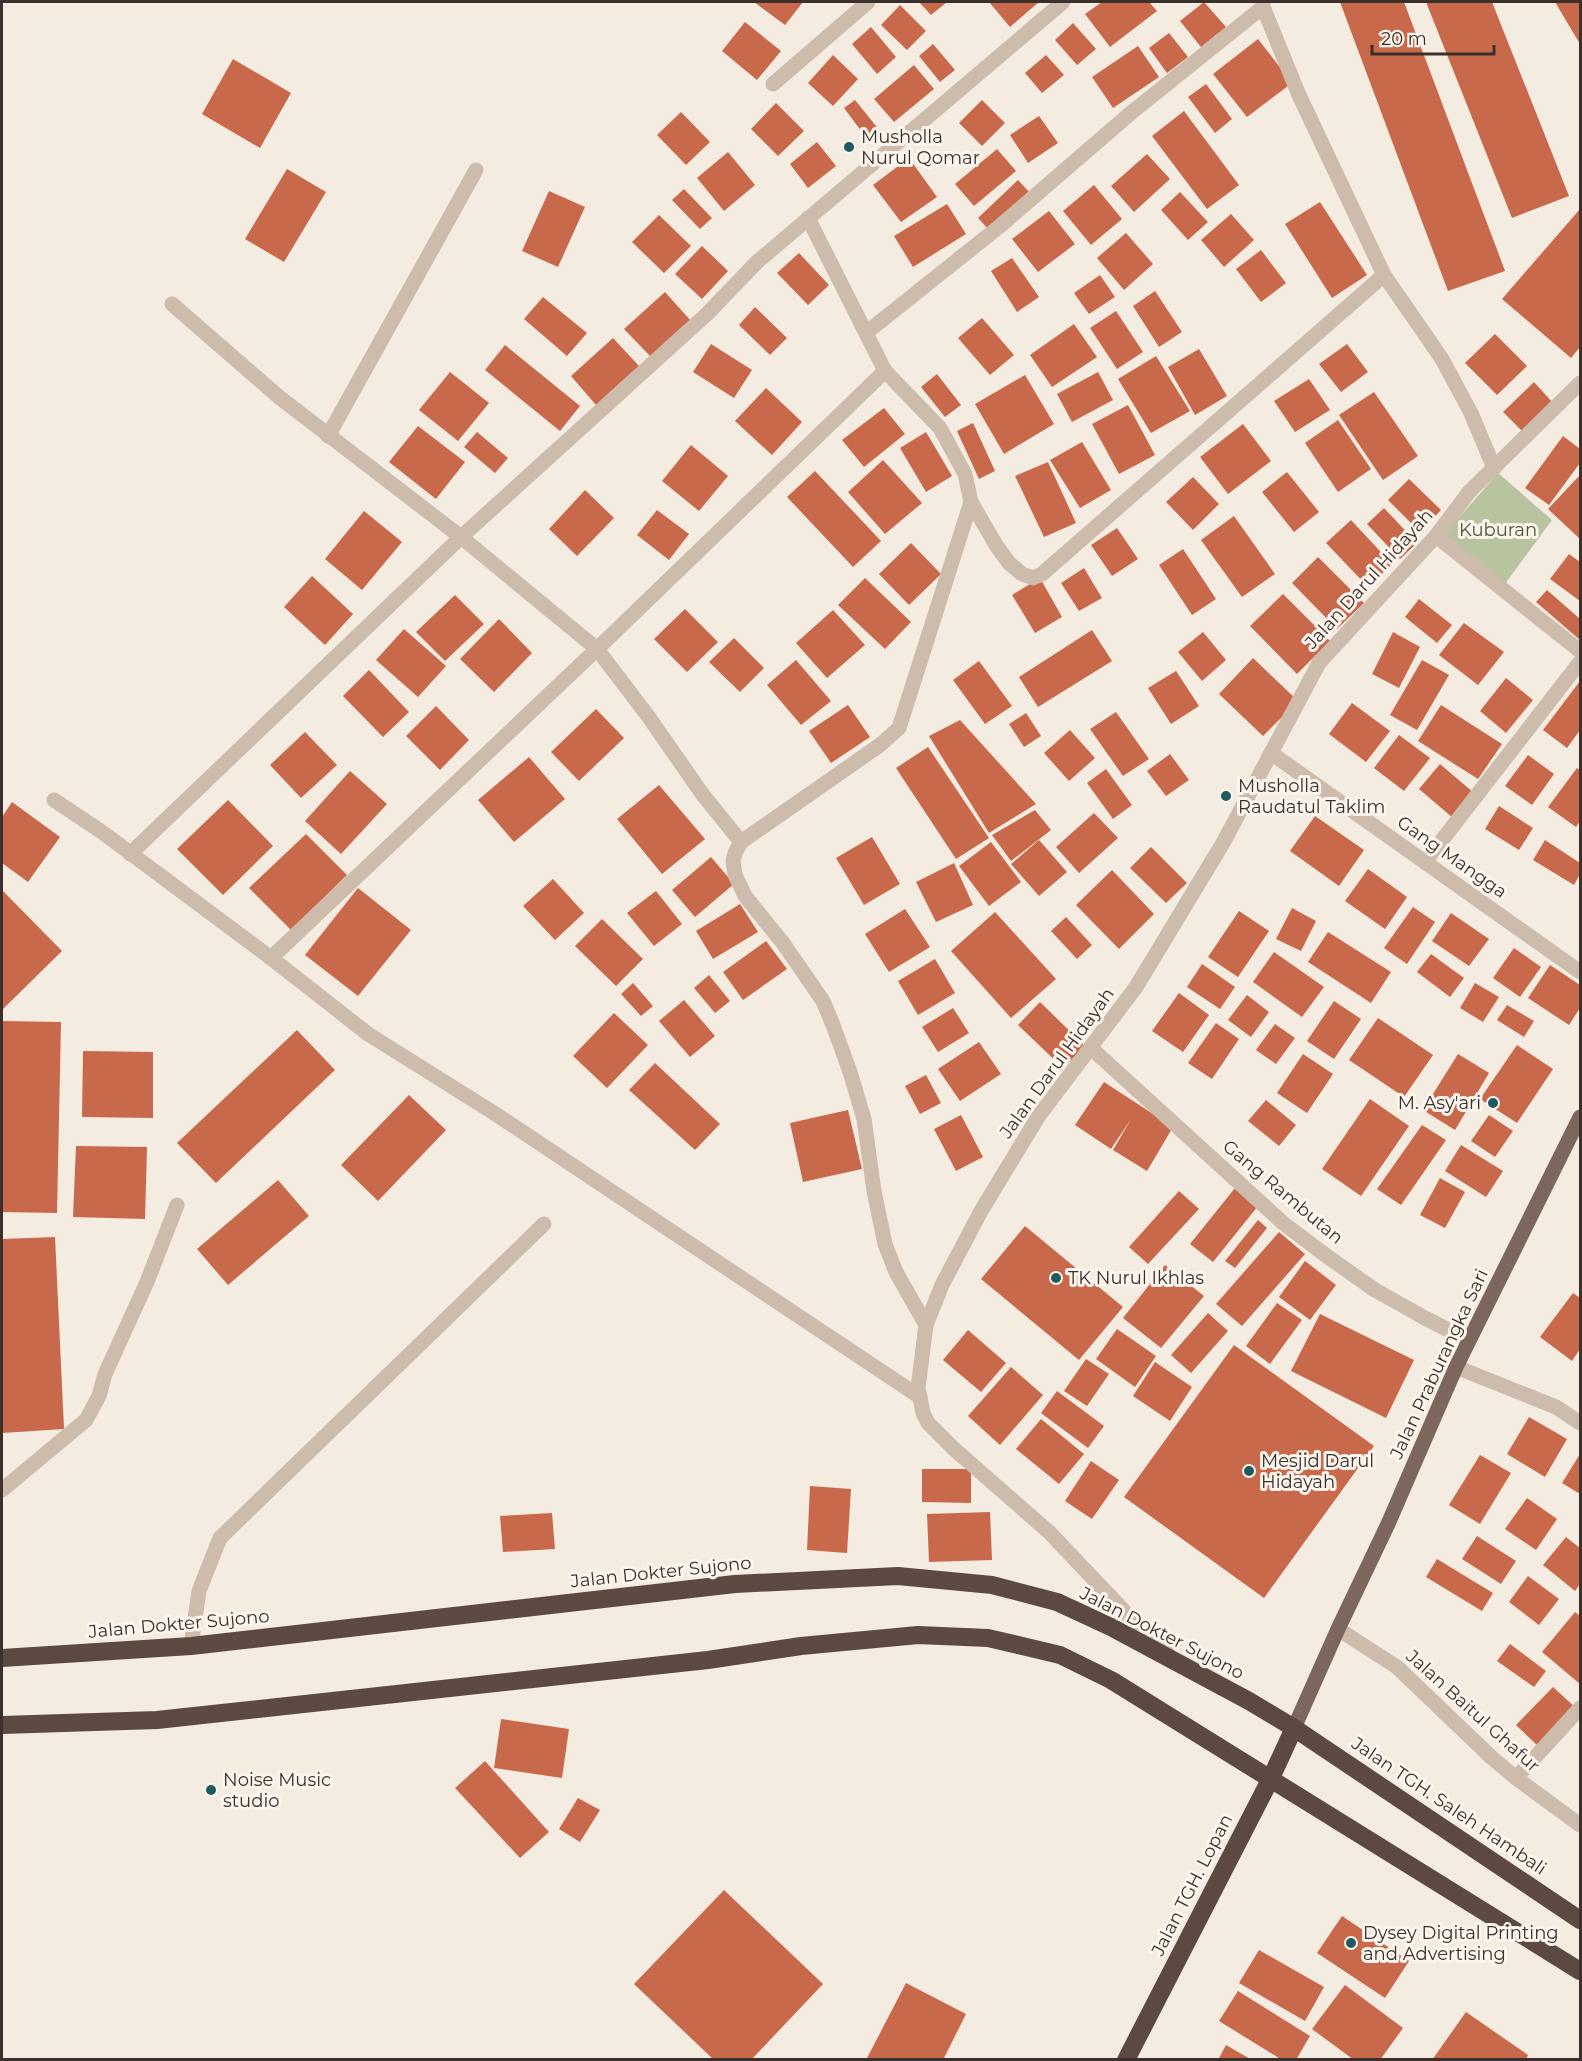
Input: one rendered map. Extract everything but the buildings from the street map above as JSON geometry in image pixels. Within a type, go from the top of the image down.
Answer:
[{"type":"highway","name":"Jalan Dokter Sujono","points":[[2,1658],[191,1646],[735,1584],[898,1576],[992,1585],[1058,1602],[1249,1701],[1294,1728]]},
{"type":"highway","points":[[2,1725],[157,1720],[708,1660],[801,1646],[918,1635],[988,1638],[1059,1655],[1111,1680],[1581,1971]]},
{"type":"highway","name":"Jalan TGH. Lopan","points":[[1126,2060],[1271,1778],[1294,1728]]},
{"type":"highway","name":"Jalan TGH. Saleh Hambali","points":[[1294,1728],[1581,1920]]},
{"type":"main road","name":"Jalan Praburangka Sari","points":[[1294,1728],[1388,1524],[1468,1340],[1581,1117]]},
{"type":"street","points":[[773,84],[868,2]]},
{"type":"street","points":[[130,854],[461,537],[707,314],[757,262],[1063,2]]},
{"type":"street","points":[[866,333],[1000,226],[1132,112],[1263,4],[1299,95],[1384,275],[1442,359],[1471,413],[1494,468]]},
{"type":"street","points":[[328,436],[476,170]]},
{"type":"street","points":[[808,218],[885,371],[940,428],[965,474],[971,502],[1009,563],[1027,578],[1040,576],[1384,275]]},
{"type":"street","points":[[172,304],[279,397],[461,537],[597,649],[648,716],[703,795],[741,842]]},
{"type":"street","points":[[271,958],[597,649],[885,371]]},
{"type":"street","name":"Jalan Darul Hidayah","points":[[1180,1665],[1144,1632],[1049,1532],[952,1448],[932,1427],[923,1413],[918,1388],[926,1325],[942,1285],[981,1211],[1038,1117],[1136,987],[1223,843],[1319,663],[1436,536],[1469,492],[1578,393]]},
{"type":"street","points":[[926,1325],[896,1272],[885,1244],[874,1191],[864,1119],[850,1072],[823,1000],[783,943],[745,896],[734,867],[735,853],[741,842],[880,745],[899,728],[971,502]]},
{"type":"street","points":[[1436,536],[1581,651]]},
{"type":"street","points":[[1425,862],[1581,662]]},
{"type":"street","name":"Gang Mangga","points":[[1270,753],[1581,972]]},
{"type":"street","points":[[54,800],[271,958],[368,1034],[494,1113],[920,1398]]},
{"type":"street","name":"Gang Rambutan","points":[[1091,1048],[1283,1223],[1310,1244],[1375,1290],[1468,1340]]},
{"type":"street","points":[[2,1490],[86,1420],[99,1396],[105,1374],[147,1282],[177,1205]]},
{"type":"street","points":[[191,1646],[199,1591],[220,1538],[544,1224]]},
{"type":"street","points":[[1456,1367],[1556,1407],[1581,1423]]},
{"type":"street","name":"Jalan Baitul Ghafur","points":[[1338,1629],[1397,1667],[1516,1778],[1581,1825]]},
{"type":"street","points":[[1516,1778],[1581,1708]]},
{"type":"green space","name":"Kuburan","points":[[1498,473],[1552,520],[1504,585],[1443,536]]},
{"type":"place","name":"Musholla Nurul Qomar","points":[[849,147]]},
{"type":"place","name":"Musholla Raudatul Taklim","points":[[1226,796]]},
{"type":"place","name":"M. Asy'ari","points":[[1493,1103]]},
{"type":"place","name":"TK Nurul Ikhlas","points":[[1056,1278]]},
{"type":"place","name":"Mesjid Darul Hidayah","points":[[1249,1471]]},
{"type":"place","name":"Noise Music studio","points":[[211,1790]]},
{"type":"place","name":"Dysey Digital Printing and Advertising","points":[[1351,1943]]}]
